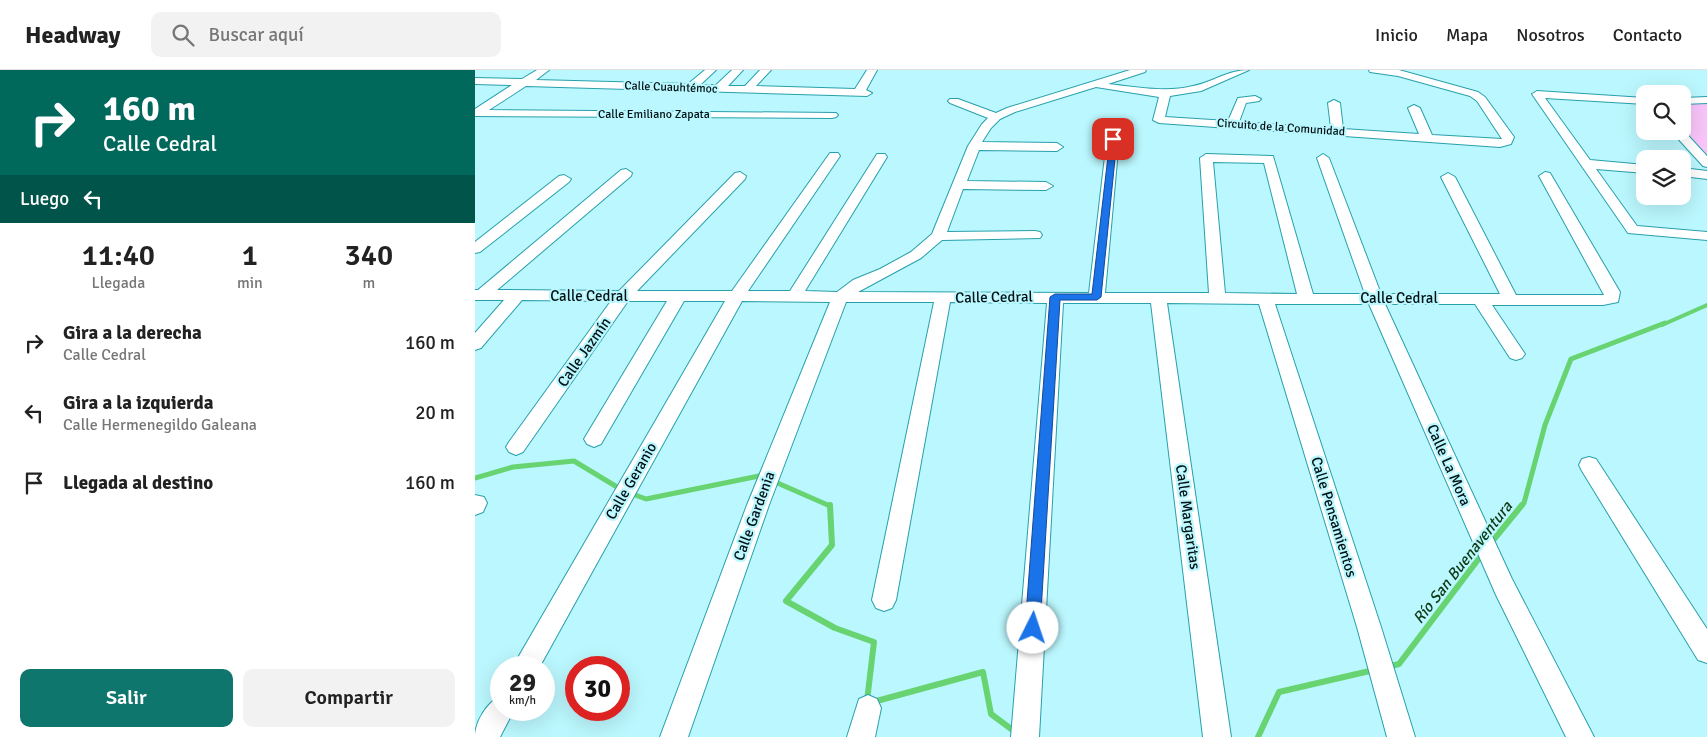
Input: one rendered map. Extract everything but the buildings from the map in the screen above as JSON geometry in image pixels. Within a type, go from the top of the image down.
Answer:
[{"type":"street","points":[[476,113],[544,70]]},
{"type":"street","points":[[691,87],[711,70]]},
{"type":"street","points":[[719,88],[738,70]]},
{"type":"street","points":[[748,89],[766,70]]},
{"type":"street","points":[[863,92],[872,70]]},
{"type":"street","points":[[840,297],[859,283],[885,272],[916,255],[938,236],[974,146],[986,126],[996,117],[1011,110],[1141,70]]},
{"type":"street","points":[[1095,85],[1165,94],[1197,89],[1244,70]]},
{"type":"street","points":[[1375,70],[1399,73],[1475,94],[1481,99],[1508,137]]},
{"type":"street","name":"Calle Cuauhtémoc","points":[[475,81],[863,92]]},
{"type":"street","name":"Circuito de la Comunidad","points":[[1165,94],[1159,120],[1500,143],[1507,141],[1508,137]]},
{"type":"street","points":[[1636,100],[1537,94],[1633,230],[1707,236]]},
{"type":"street","points":[[975,96],[968,95],[954,100],[996,117]]},
{"type":"street","points":[[1233,124],[1242,100],[1255,100]]},
{"type":"street","points":[[1691,100],[1707,100]]},
{"type":"street","points":[[1334,103],[1337,131]]},
{"type":"street","points":[[1414,108],[1427,138]]},
{"type":"street","name":"Calle Emiliano Zapata","points":[[476,113],[833,115]]},
{"type":"street","points":[[1097,297],[1113,139]]},
{"type":"street","points":[[1685,140],[1707,163]]},
{"type":"street","points":[[974,146],[1057,147]]},
{"type":"street","points":[[737,295],[834,156]]},
{"type":"street","points":[[795,297],[881,158]]},
{"type":"street","points":[[1217,297],[1206,158],[1269,159],[1306,298]]},
{"type":"street","name":"Calle La Mora","points":[[1323,158],[1374,298],[1504,587],[1580,737]]},
{"type":"street","points":[[1587,164],[1636,168]]},
{"type":"street","points":[[478,295],[626,173]]},
{"type":"street","points":[[1691,173],[1707,175]]},
{"type":"street","name":"Calle Jazmín","points":[[516,447],[623,296],[740,176]]},
{"type":"street","name":"Calle Cedral","points":[[478,295],[737,295],[943,298],[1510,298],[1603,300],[1612,298],[1612,292],[1545,176]]},
{"type":"street","points":[[1449,177],[1510,298]]},
{"type":"street","points":[[475,249],[564,179]]},
{"type":"street","points":[[960,185],[1046,186]]},
{"type":"street","points":[[938,236],[1035,235]]},
{"type":"street","points":[[595,439],[679,295]]},
{"type":"street","name":"Calle Geranio","points":[[532,656],[737,295]]},
{"type":"street","points":[[475,344],[517,296]]},
{"type":"street","name":"Calle Gardenia","points":[[674,737],[757,505],[840,297]]},
{"type":"street","points":[[1025,737],[1055,297]]},
{"type":"street","name":"Calle Margaritas","points":[[1158,297],[1217,737]]},
{"type":"street","points":[[884,600],[943,298]]},
{"type":"street","name":"Calle Pensamientos","points":[[1265,298],[1369,627],[1401,737]]},
{"type":"street","points":[[1480,299],[1516,354]]},
{"type":"street","points":[[1589,465],[1707,651]]},
{"type":"street","points":[[861,737],[868,708]]},
{"type":"street","points":[[485,737],[494,721]]},
{"type":"shaded area","points":[[1691,103],[1707,103],[1707,155],[1691,138]]},
{"type":"waterway","name":"Río San Buenaventura","points":[[1662,325],[1707,305]]},
{"type":"waterway","name":"Río San Buenaventura","points":[[1522,505],[1545,425],[1571,359],[1665,323]]},
{"type":"waterway","name":"Río San Buenaventura","points":[[475,478],[513,467],[574,461],[622,490]]},
{"type":"waterway","name":"Río San Buenaventura","points":[[630,493],[646,499],[759,476],[765,478]]},
{"type":"waterway","name":"Río San Buenaventura","points":[[773,481],[830,506]]},
{"type":"waterway","name":"Río San Buenaventura","points":[[830,505],[832,545],[786,601],[835,628],[874,642],[867,701]]},
{"type":"waterway","name":"Río San Buenaventura","points":[[1490,544],[1522,505]]},
{"type":"waterway","name":"Río San Buenaventura","points":[[1387,667],[1399,664],[1483,553]]},
{"type":"waterway","name":"Río San Buenaventura","points":[[1258,737],[1279,692],[1374,670]]},
{"type":"waterway","name":"Río San Buenaventura","points":[[873,702],[983,672],[991,714],[1022,737]]},
{"type":"route","points":[[1033,628],[1055,297],[1097,297],[1113,139]]}]
